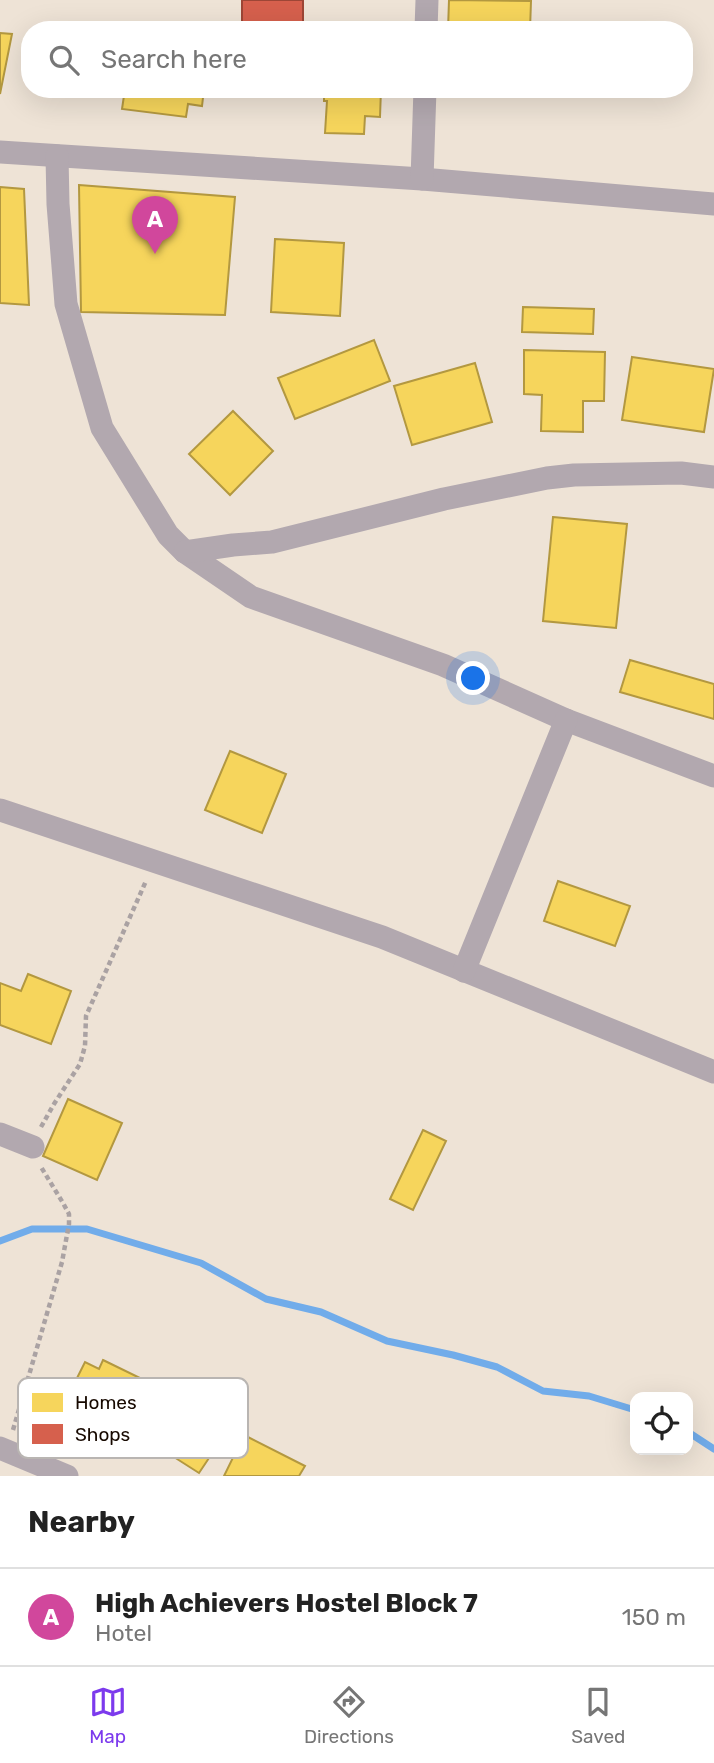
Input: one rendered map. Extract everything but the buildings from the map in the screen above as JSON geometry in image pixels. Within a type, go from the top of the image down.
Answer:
[{"type":"street","points":[[427,21],[428,0]]},
{"type":"street","points":[[422,178],[425,98]]},
{"type":"street","points":[[0,152],[422,178],[714,204]]},
{"type":"street","points":[[57,156],[66,304],[102,428],[168,534],[185,552],[251,597],[443,665],[566,720],[714,776]]},
{"type":"street","points":[[185,552],[272,542],[444,499],[547,478],[681,473],[714,477]]},
{"type":"street","points":[[464,971],[566,720]]},
{"type":"street","points":[[0,810],[382,937],[714,1072]]},
{"type":"street","points":[[0,1134],[33,1147]]},
{"type":"street","points":[[2,1454],[67,1476]]},
{"type":"path","points":[[25,1378],[68,1237],[69,1224],[69,1214],[34,1157],[33,1147],[47,1115],[80,1064],[85,1046],[86,1016],[155,861]]},
{"type":"path","points":[[2,1454],[18,1401]]},
{"type":"waterway","points":[[0,1241],[32,1229],[87,1229],[201,1263],[266,1299],[321,1312],[387,1341],[497,1367],[543,1391],[589,1396],[630,1408]]},
{"type":"waterway","points":[[693,1435],[714,1449]]},
{"type":"place","name":"High Achievers Hostel Block 7","points":[[155,254]]}]
